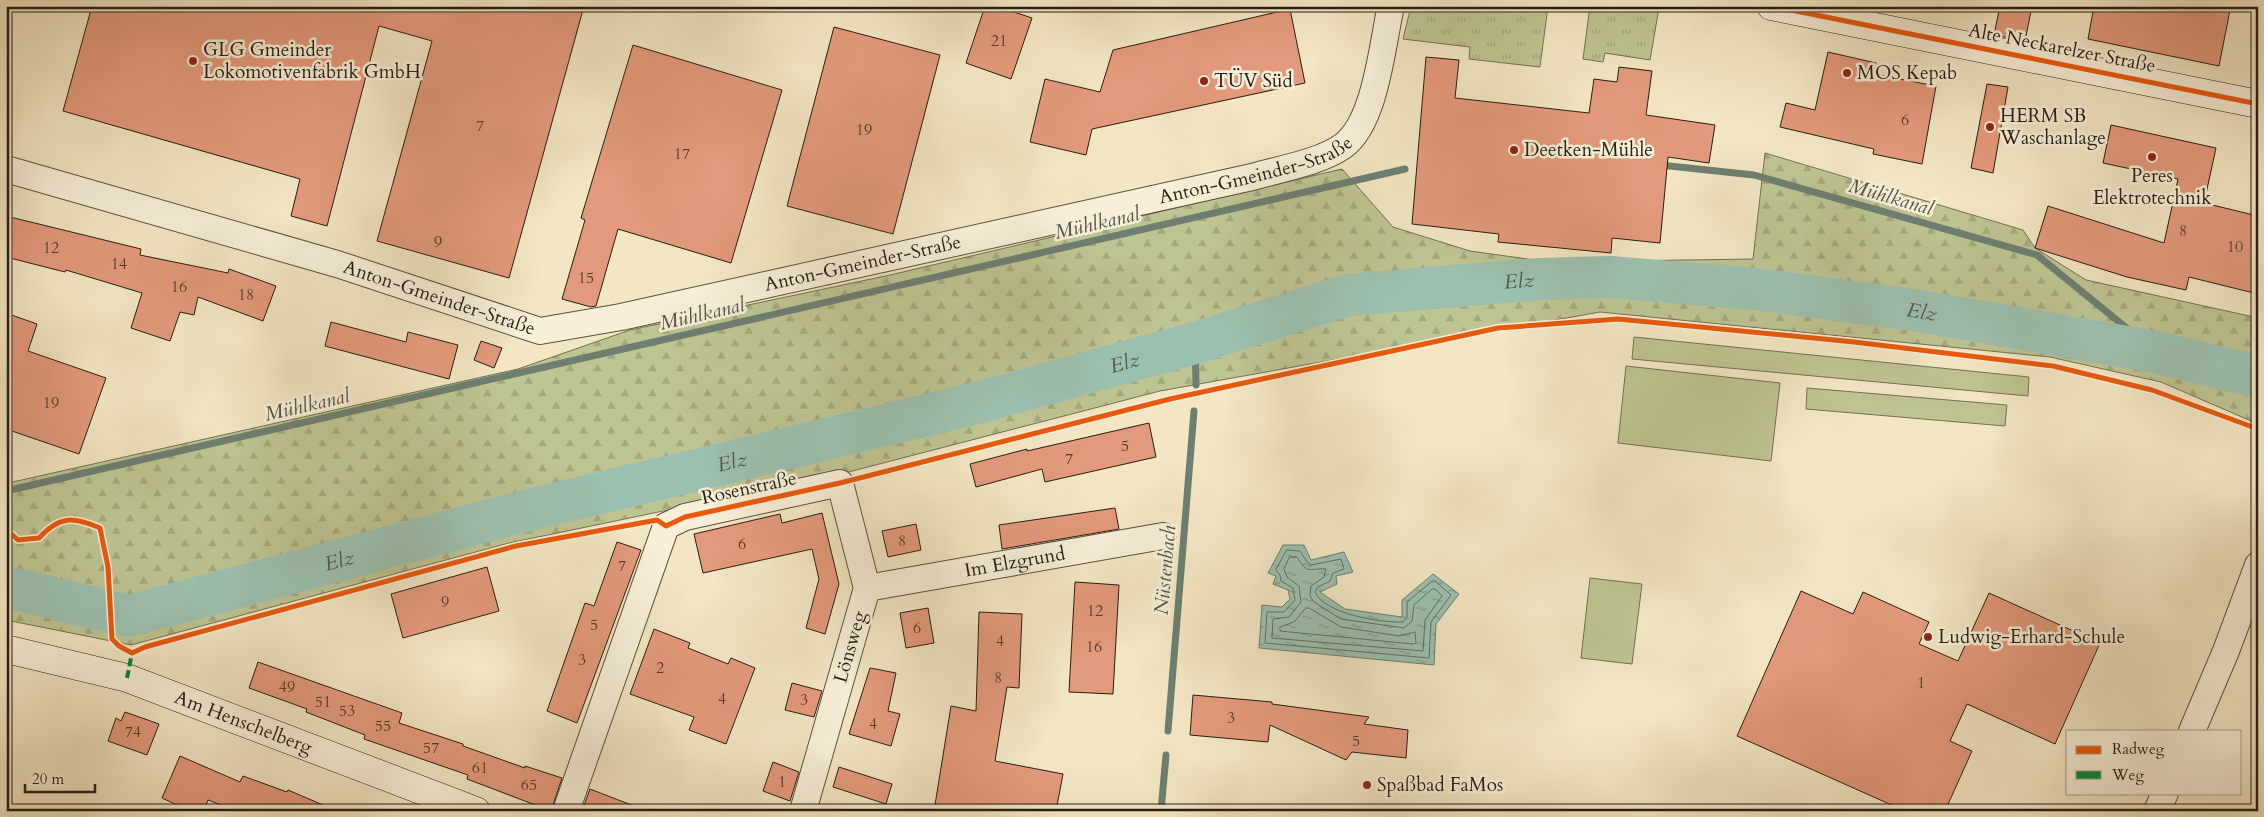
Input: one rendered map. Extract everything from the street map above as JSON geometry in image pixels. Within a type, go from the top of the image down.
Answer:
[{"type":"street","name":"Anton-Gmeinder-Straße","points":[[6,169],[337,264],[540,331],[621,317],[1252,177],[1323,156],[1343,146],[1361,129],[1369,109],[1391,6]]},
{"type":"street","name":"Alte Neckarelzer Straße","points":[[1771,6],[2258,104]]},
{"type":"street","name":"Lönsweg","points":[[804,811],[867,588],[840,484]]},
{"type":"street","name":"Rosenstraße","points":[[566,811],[666,526],[685,517],[840,484]]},
{"type":"street","name":"Im Elzgrund","points":[[867,588],[1163,536]]},
{"type":"street","points":[[2192,730],[2226,651],[2258,566]]},
{"type":"street","name":"Am Henschelberg","points":[[6,649],[126,678],[476,811]]},
{"type":"street","points":[[2158,811],[2165,794]]},
{"type":"green space","points":[[1411,6],[1548,6],[1540,67],[1469,59],[1470,47],[1403,39]]},
{"type":"green space","points":[[1590,6],[1653,6],[1659,8],[1650,60],[1605,53],[1603,62],[1583,59]]},
{"type":"green space","points":[[1765,153],[2023,230],[2035,248],[2086,280],[2258,319],[2258,424],[2161,382],[2050,357],[1600,312],[1160,391],[837,475],[509,543],[131,645],[6,620],[6,481],[8,483],[518,369],[630,330],[890,275],[1342,169],[1393,227],[1470,251],[1549,262],[1753,259]]},
{"type":"green space","points":[[1634,337],[2029,377],[2028,396],[1632,359]]},
{"type":"green space","points":[[1626,366],[1780,383],[1771,461],[1618,443]]},
{"type":"green space","points":[[1807,388],[2007,405],[2005,426],[1806,409]]},
{"type":"green space","points":[[1590,578],[1642,584],[1632,664],[1581,658]]},
{"type":"water","points":[[1283,545],[1304,545],[1311,560],[1344,552],[1353,572],[1336,576],[1337,584],[1320,592],[1345,609],[1402,617],[1402,600],[1433,574],[1459,594],[1436,624],[1434,665],[1259,648],[1262,605],[1282,607],[1290,599],[1288,590],[1273,584],[1276,576],[1268,573]]},
{"type":"building","points":[[92,6],[584,6],[509,278],[377,241],[432,41],[379,26],[327,226],[291,216],[300,179],[63,111]]},
{"type":"building","points":[[985,6],[996,6],[1032,18],[1011,79],[966,63]]},
{"type":"building","points":[[2000,6],[2032,6],[2025,41],[1994,35]]},
{"type":"building","points":[[2094,6],[2212,6],[2230,10],[2219,66],[2088,39]]},
{"type":"building","name":"TÜV Süd","points":[[1290,9],[1305,83],[1092,129],[1086,155],[1030,142],[1045,79],[1100,92],[1113,50]]},
{"type":"building","points":[[834,27],[940,55],[893,234],[787,206]]},
{"type":"building","points":[[633,45],[782,90],[731,263],[618,229],[596,306],[591,307],[562,299],[585,220],[581,218]]},
{"type":"building","points":[[1828,52],[1876,63],[1874,74],[1936,86],[1922,164],[1873,154],[1874,149],[1780,127],[1786,103],[1815,110]]},
{"type":"building","points":[[1426,57],[1459,60],[1455,98],[1589,113],[1594,79],[1617,82],[1619,67],[1652,71],[1646,115],[1715,125],[1709,163],[1668,157],[1660,243],[1612,238],[1611,253],[1498,242],[1499,234],[1412,224]]},
{"type":"building","name":"HERM SB Waschanlage","points":[[1987,84],[2008,87],[1993,173],[1971,168]]},
{"type":"building","points":[[2111,125],[2216,148],[2204,203],[2258,216],[2258,294],[2189,277],[2186,290],[2127,277],[2035,248],[2048,206],[2164,243],[2178,179],[2103,163]]},
{"type":"building","points":[[6,216],[141,249],[140,255],[228,273],[229,269],[276,286],[263,321],[198,297],[194,315],[180,312],[170,341],[131,328],[142,293],[66,270],[65,272],[6,257]]},
{"type":"building","points":[[6,313],[37,324],[28,351],[106,378],[79,454],[6,429]]},
{"type":"building","points":[[331,322],[406,342],[408,332],[458,345],[449,379],[325,346]]},
{"type":"building","points":[[481,341],[502,348],[494,368],[474,360]]},
{"type":"building","points":[[1149,423],[1156,457],[1045,482],[1042,469],[976,487],[970,464],[1027,449],[1027,451]]},
{"type":"building","points":[[1115,508],[1119,529],[1002,549],[999,525]]},
{"type":"building","points":[[822,513],[839,584],[825,634],[806,628],[819,579],[812,549],[703,573],[694,534],[780,514],[782,523]]},
{"type":"building","points":[[916,524],[921,550],[888,557],[882,531]]},
{"type":"building","points":[[617,542],[641,550],[577,723],[547,711],[585,603],[594,606]]},
{"type":"building","points":[[487,567],[499,611],[403,638],[391,594]]},
{"type":"building","points":[[1075,582],[1119,585],[1113,694],[1069,692]]},
{"type":"building","points":[[1801,591],[1853,614],[1863,592],[1929,622],[1919,644],[1958,661],[1989,593],[2100,643],[2055,744],[1967,704],[1950,741],[1972,751],[1945,811],[1905,811],[1737,736]]},
{"type":"building","points":[[928,608],[934,643],[906,648],[900,613]]},
{"type":"building","points":[[979,612],[1022,614],[1019,688],[1007,687],[995,761],[1063,774],[1056,811],[934,811],[951,706],[976,711]]},
{"type":"building","points":[[654,629],[690,643],[688,648],[728,664],[731,658],[755,668],[726,744],[689,730],[694,717],[630,694]]},
{"type":"building","points":[[258,662],[402,713],[399,723],[463,744],[463,746],[525,768],[525,766],[562,778],[551,811],[467,779],[468,775],[364,739],[365,735],[306,712],[307,709],[249,688]]},
{"type":"building","points":[[870,668],[896,673],[888,711],[900,714],[891,746],[849,734]]},
{"type":"building","points":[[792,683],[822,691],[814,717],[785,710]]},
{"type":"building","points":[[1193,695],[1272,702],[1272,704],[1369,717],[1364,724],[1408,730],[1406,758],[1352,752],[1346,760],[1270,725],[1268,742],[1190,735]]},
{"type":"building","points":[[125,712],[159,724],[147,755],[108,741],[116,718],[121,721]]},
{"type":"building","points":[[180,756],[240,782],[243,776],[287,792],[288,790],[337,811],[236,811],[208,800],[204,811],[190,811],[162,798]]},
{"type":"building","points":[[773,762],[799,772],[790,801],[763,791]]},
{"type":"building","points":[[839,767],[892,784],[886,804],[833,787]]},
{"type":"building","points":[[590,789],[642,809],[642,811],[582,811]]},
{"type":"waterway","name":"Mühlkanal","points":[[1660,165],[1754,175],[2037,255],[2156,352]]},
{"type":"waterway","name":"Mühlkanal","points":[[6,491],[1405,169]]},
{"type":"waterway","name":"Elz","points":[[6,587],[129,616],[533,509],[973,404],[1195,343],[1348,295],[1539,279],[1610,277],[1755,289],[1913,310],[2156,352],[2258,377]]},
{"type":"waterway","name":"Nüstenbach","points":[[1195,343],[1196,385]]},
{"type":"waterway","name":"Nüstenbach","points":[[1168,731],[1194,411]]},
{"type":"waterway","name":"Nüstenbach","points":[[1161,811],[1166,755]]},
{"type":"marked path","points":[[127,678],[132,653]]},
{"type":"cycle path","points":[[1771,6],[2258,104]]},
{"type":"cycle path","points":[[6,529],[18,540],[39,538],[54,525],[68,520],[75,520],[100,528],[108,567],[112,639],[119,646],[132,653],[145,647],[516,546],[657,520],[666,526],[685,517],[840,483],[1170,399],[1498,328],[1618,319],[1854,342],[2053,366],[2152,390],[2258,429]]},
{"type":"place","name":"GLG Gmeinder Lokomotivenfabrik GmbH","points":[[193,61]]},
{"type":"place","name":"MOS Kepab","points":[[1847,73]]},
{"type":"place","name":"TÜV Süd","points":[[1204,81]]},
{"type":"place","name":"HERM SB Waschanlage","points":[[1990,127]]},
{"type":"place","name":"Deetken-Mühle","points":[[1514,150]]},
{"type":"place","name":"Peres Elektrotechnik","points":[[2152,157]]},
{"type":"place","name":"Ludwig-Erhard-Schule","points":[[1928,637]]},
{"type":"place","name":"Spaßbad FaMos","points":[[1367,785]]}]
